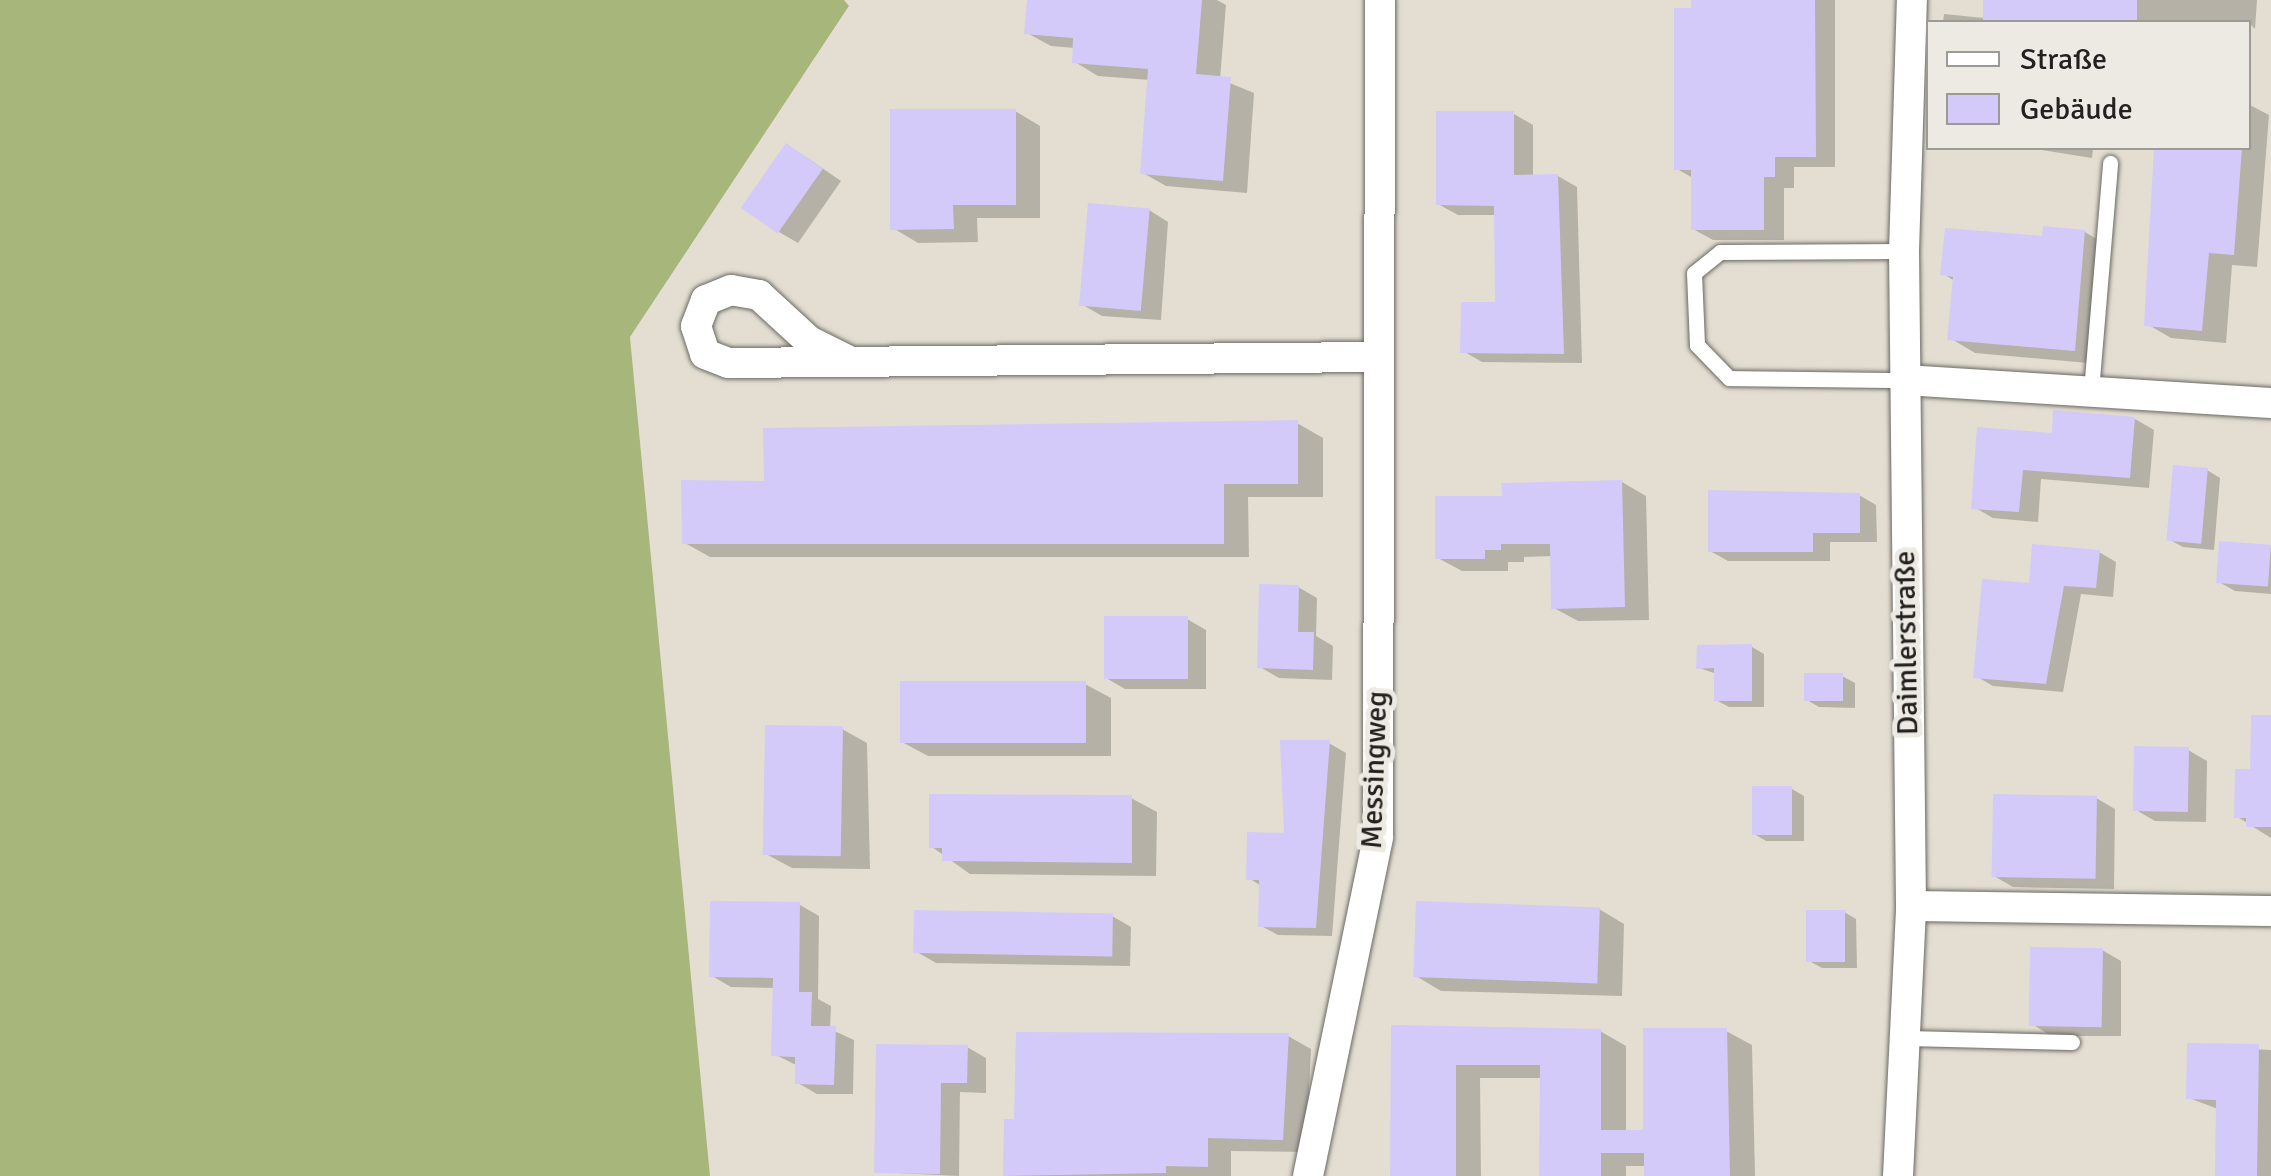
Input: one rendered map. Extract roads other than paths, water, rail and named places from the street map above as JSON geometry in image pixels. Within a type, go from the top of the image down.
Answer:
[{"type":"street","name":"Messingweg","points":[[1308,1176],[1378,837],[1380,0]]},
{"type":"street","name":"Daimlerstraße","points":[[1898,1176],[1910,906],[1904,250],[1912,0]]},
{"type":"street","points":[[847,360],[1379,357]]},
{"type":"street","points":[[1904,380],[2271,403]]},
{"type":"street","points":[[1910,906],[2271,911]]},
{"type":"lane","points":[[2091,391],[2110,163]]},
{"type":"lane","points":[[1904,250],[1720,252],[1694,274],[1697,345],[1729,378],[1904,380]]},
{"type":"lane","points":[[1905,1038],[2072,1042]]}]
